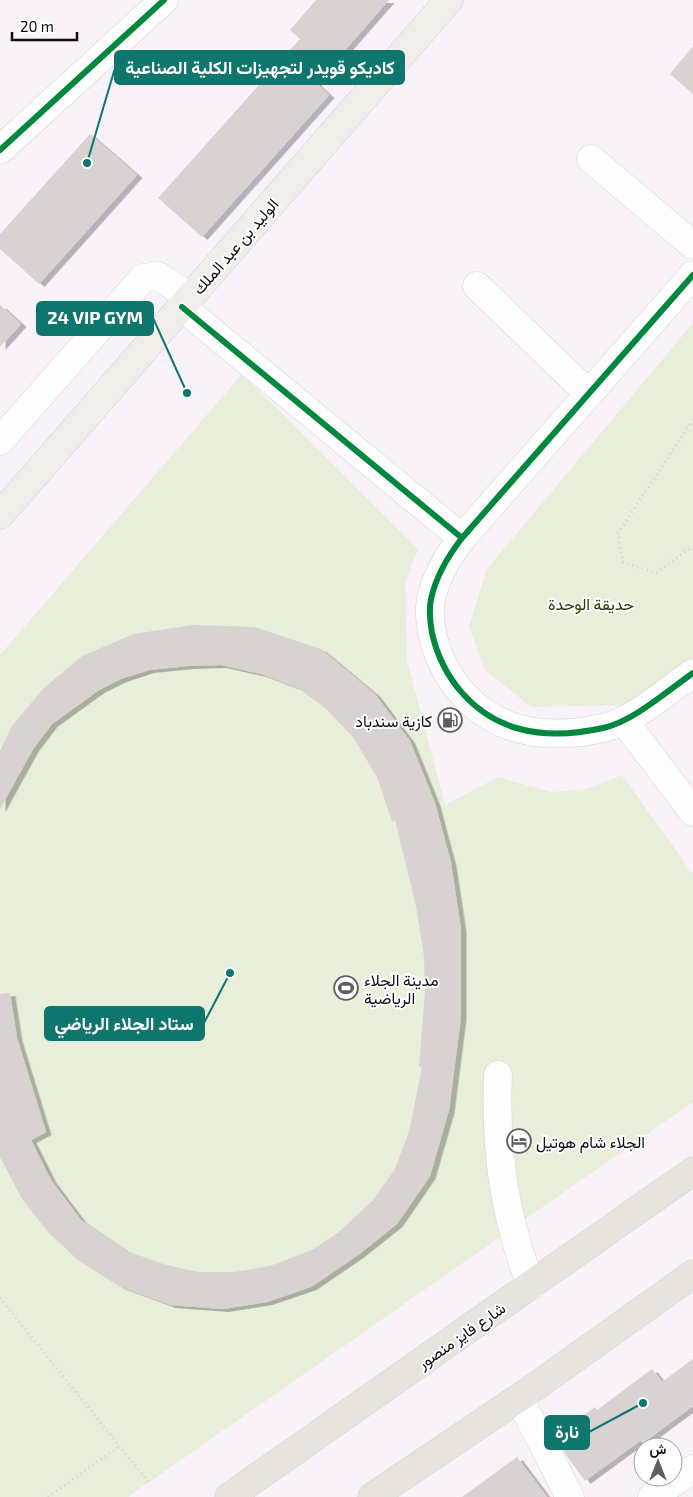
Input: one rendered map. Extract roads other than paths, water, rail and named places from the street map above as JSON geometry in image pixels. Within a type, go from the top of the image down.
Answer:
[{"type":"highway","name":"شارع فايز منصور","points":[[229,1497],[693,1171]]},
{"type":"highway","points":[[372,1497],[519,1398],[693,1274]]},
{"type":"main road","name":"الوليد بن عبد الملك","points":[[0,516],[449,0]]},
{"type":"street","points":[[0,150],[164,0]]},
{"type":"street","points":[[591,159],[693,245]]},
{"type":"street","points":[[693,275],[462,538],[442,567],[430,600],[431,625],[436,648],[445,671],[459,691],[476,707],[497,720],[520,729],[544,733],[564,733],[597,729],[624,722],[693,673]]},
{"type":"street","points":[[0,441],[143,278],[158,276],[462,538]]},
{"type":"street","points":[[477,286],[589,394]]},
{"type":"street","points":[[624,722],[693,812]]},
{"type":"street","points":[[498,1076],[497,1132],[501,1172],[513,1232],[531,1286]]},
{"type":"street","points":[[519,1398],[570,1497]]},
{"type":"street","points":[[652,1497],[693,1469]]},
{"type":"place","name":"كاديكو قويدر لتجهيزات الكلية الصناعية","points":[[87,163]]},
{"type":"place","name":"24 VIP GYM","points":[[187,393]]},
{"type":"place","name":"كازية سندباد","points":[[450,720]]},
{"type":"place","name":"ستاد الجلاء الرياضي","points":[[230,973]]},
{"type":"place","name":"مدينة الجلاء الرياضية","points":[[346,988]]},
{"type":"place","name":"الجلاء شام هوتيل","points":[[519,1141]]},
{"type":"place","name":"نارة","points":[[643,1403]]},
{"type":"park label","name":"حديقة الوحدة","points":[[591,603]]}]
